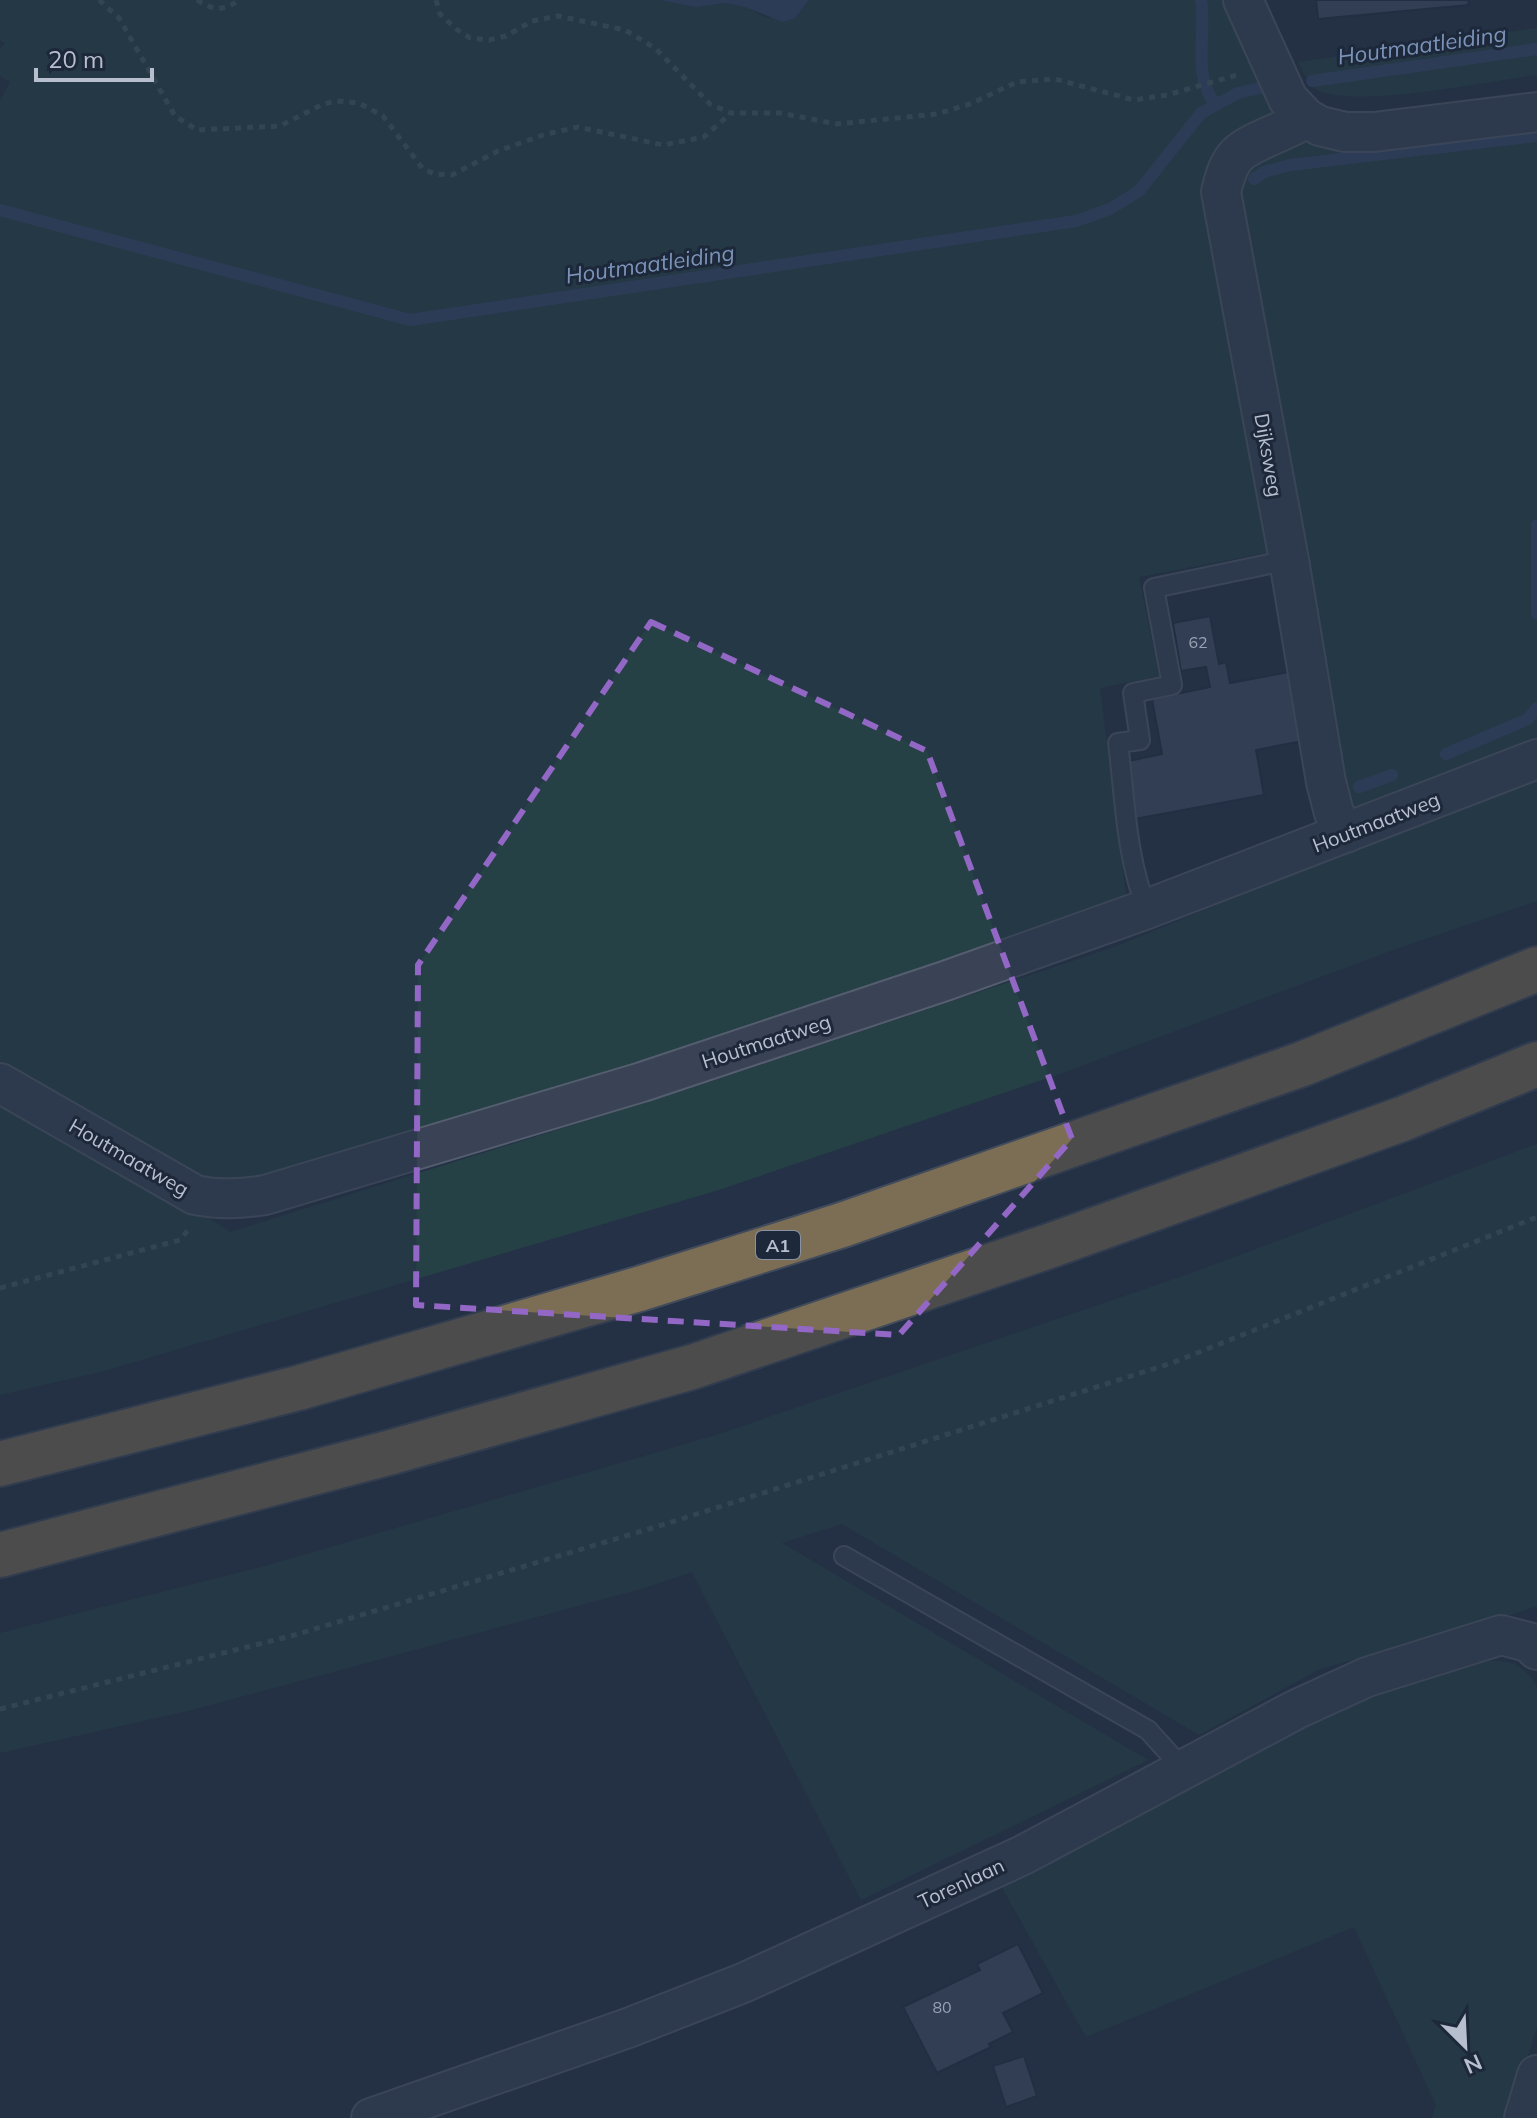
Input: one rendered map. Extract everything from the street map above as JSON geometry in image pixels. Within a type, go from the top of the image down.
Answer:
[{"type":"highway","name":"A1","points":[[0,1464],[313,1384],[642,1288],[842,1225],[1302,1064],[1537,969]]},
{"type":"highway","points":[[0,1555],[373,1458],[692,1367],[1140,1213],[1402,1119],[1537,1064]]},
{"type":"street","points":[[1243,0],[1288,99],[1306,118],[1320,126],[1345,132],[1374,132],[1537,112]]},
{"type":"street","name":"Dijksweg","points":[[1306,118],[1236,155],[1226,173],[1221,192],[1289,560],[1326,782],[1334,813],[1346,833]]},
{"type":"street","name":"Houtmaatweg","points":[[0,1083],[195,1195],[240,1199],[265,1195],[642,1082],[945,981],[1147,909],[1537,759]]},
{"type":"street","name":"Torenlaan","points":[[371,2118],[628,2028],[743,1983],[1023,1855],[1297,1709],[1367,1677],[1501,1635],[1528,1642],[1537,1650]]},
{"type":"street","points":[[1524,2118],[1537,2075]]},
{"type":"lane","points":[[1147,909],[1138,888],[1133,863],[1118,743],[1140,740],[1133,693],[1172,685],[1154,588],[1289,560]]},
{"type":"lane","points":[[844,1556],[1148,1730],[1183,1769]]},
{"type":"path","points":[[99,0],[119,18],[175,116],[197,130],[280,126],[323,104],[337,101],[359,103],[383,116],[423,169],[435,174],[452,175],[498,151],[546,134],[578,127],[663,145],[704,137],[731,113]]},
{"type":"path","points":[[197,0],[209,8],[226,9],[239,0]]},
{"type":"path","points":[[436,0],[440,14],[470,38],[497,38],[532,21],[558,16],[625,30],[655,48],[710,104],[731,113],[780,113],[837,124],[937,114],[970,104],[1017,82],[1055,79],[1134,100],[1167,95],[1219,80]]},
{"type":"path","points":[[0,1288],[180,1240],[214,1199]]},
{"type":"path","points":[[0,1709],[291,1636],[659,1526],[1172,1363],[1537,1217]]},
{"type":"highlighted area","points":[[651,622],[927,751],[1072,1139],[899,1335],[416,1305],[418,965]]},
{"type":"green space","points":[[0,0],[659,0],[696,7],[725,3],[745,7],[767,18],[795,18],[809,0],[1228,0],[1290,129],[1537,123],[1537,740],[1359,815],[1350,801],[1294,548],[1139,577],[1159,676],[1100,688],[1127,903],[912,980],[250,1184],[198,1178],[0,1066],[0,101],[10,82],[0,76],[0,49],[5,43],[0,40]]},
{"type":"green space","points":[[1537,28],[1537,75],[1458,87],[1394,95],[1339,95],[1312,86],[1298,62]]},
{"type":"green space","points":[[1537,773],[1537,901],[1393,950],[1065,1072],[719,1190],[104,1371],[0,1395],[0,1107],[200,1212],[230,1232],[694,1087],[1117,946]]},
{"type":"green space","points":[[1537,1144],[1537,1606],[1475,1627],[1320,1669],[1199,1735],[842,1524],[782,1543],[1148,1760],[861,1900],[692,1572],[644,1588],[192,1710],[0,1753],[0,1633],[265,1566],[713,1436],[1189,1274]]},
{"type":"green space","points":[[1482,1654],[1484,1662],[1508,1662],[1522,1669],[1537,1687],[1537,2026],[1509,2118],[1432,2118],[1436,2105],[1354,1927],[1086,2037],[996,1877],[1350,1698]]},
{"type":"water","points":[[659,0],[809,0],[795,18],[783,22],[745,7],[725,3],[696,7]]},
{"type":"building","points":[[1316,0],[1468,0],[1469,5],[1318,19]]},
{"type":"building","points":[[1210,616],[1219,664],[1226,662],[1230,683],[1300,670],[1313,739],[1256,750],[1264,795],[1135,819],[1124,762],[1162,754],[1152,699],[1210,687],[1206,667],[1181,671],[1173,623]]},
{"type":"building","points":[[1018,1944],[1043,1993],[1003,2013],[1013,2032],[989,2044],[991,2047],[937,2073],[903,2007],[980,1970],[977,1964]]},
{"type":"building","points":[[1024,2056],[1037,2096],[1006,2107],[993,2066]]},
{"type":"waterway","points":[[1201,0],[1202,67],[1208,93],[1216,105]]},
{"type":"waterway","name":"Houtmaatleiding","points":[[1312,81],[1537,49]]},
{"type":"waterway","name":"Houtmaatleiding","points":[[0,210],[410,320],[1076,221],[1110,209],[1139,191],[1201,113],[1238,93],[1269,86]]},
{"type":"waterway","points":[[1254,179],[1264,172],[1290,165],[1537,136]]},
{"type":"waterway","points":[[1537,525],[1537,614]]},
{"type":"waterway","points":[[1446,754],[1528,719],[1537,708]]},
{"type":"waterway","points":[[1359,787],[1392,775]]}]
